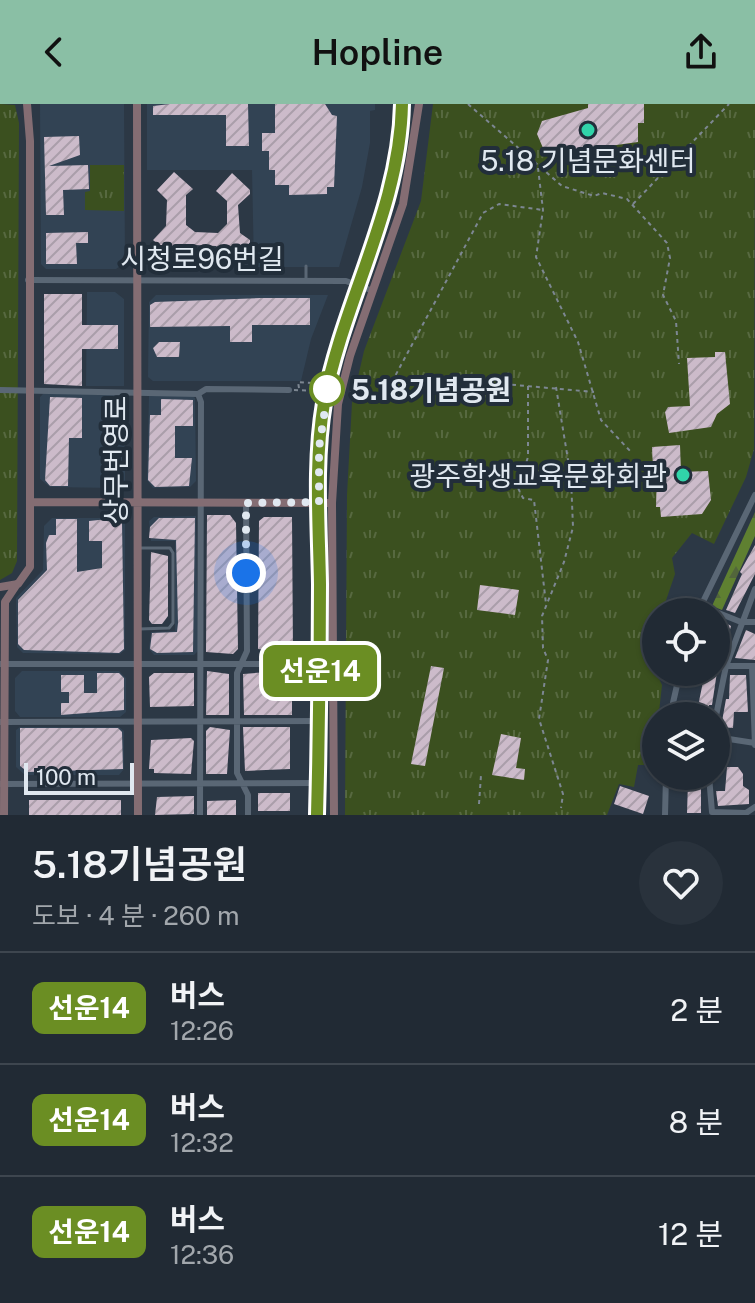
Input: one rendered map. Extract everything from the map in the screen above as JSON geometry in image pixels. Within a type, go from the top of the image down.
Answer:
[{"type":"street","points":[[24,104],[30,129]]},
{"type":"street","points":[[4,815],[2,664],[5,602],[30,567],[28,280],[33,104]]},
{"type":"street","name":"상무번영로","points":[[137,104],[138,815]]},
{"type":"street","points":[[317,815],[321,664],[319,502],[324,404],[335,356],[390,189],[402,104]]},
{"type":"street","points":[[334,815],[332,503],[338,404],[350,356],[403,204],[419,104]]},
{"type":"street","name":"시청로96번길","points":[[28,280],[346,281],[373,291]]},
{"type":"street","points":[[0,390],[137,390],[198,394],[206,389],[289,390]]},
{"type":"street","points":[[198,394],[201,402],[200,815]]},
{"type":"street","points":[[705,598],[755,495]]},
{"type":"street","points":[[30,502],[332,503]]},
{"type":"street","points":[[246,503],[247,651],[237,673],[237,773],[248,795],[248,815]]},
{"type":"street","points":[[0,587],[18,584]]},
{"type":"street","points":[[730,654],[755,589]]},
{"type":"street","points":[[730,619],[755,622]]},
{"type":"street","points":[[2,664],[321,664]]},
{"type":"street","points":[[730,666],[754,666],[754,743],[730,739]]},
{"type":"street","points":[[2,722],[319,721]]},
{"type":"street","points":[[2,784],[317,783]]},
{"type":"street","points":[[665,815],[666,790]]},
{"type":"street","points":[[710,790],[712,812],[746,813],[755,807]]},
{"type":"lane","points":[[306,266],[306,280]]},
{"type":"lane","points":[[138,548],[170,548],[173,553],[173,623],[169,628],[138,629]]},
{"type":"path","points":[[468,104],[562,186],[594,196],[613,195],[633,205],[667,243],[670,258],[663,295],[676,321],[679,364]]},
{"type":"path","points":[[633,205],[729,104]]},
{"type":"path","points":[[537,167],[543,210],[536,257],[578,342],[583,367],[591,376],[601,420],[631,452]]},
{"type":"path","points":[[380,394],[387,391],[483,213],[499,204],[543,210]]},
{"type":"path","points":[[299,390],[298,382],[312,383]]},
{"type":"path","points":[[504,384],[594,392]]},
{"type":"path","points":[[528,386],[528,457],[518,488],[523,498],[534,500],[547,605]]},
{"type":"path","points":[[556,387],[560,428],[571,478],[573,527],[541,628],[548,660],[539,719],[563,794],[561,808]]},
{"type":"path","points":[[479,804],[481,775]]},
{"type":"shaded area","points":[[40,104],[124,104],[125,262],[116,269],[46,269],[41,264]]},
{"type":"shaded area","points":[[147,104],[375,104],[375,110],[370,111],[370,143],[362,187],[339,267],[254,267],[252,170],[147,170]]},
{"type":"shaded area","points":[[87,292],[115,292],[124,299],[124,386],[86,386]]},
{"type":"shaded area","points":[[156,295],[328,295],[311,339],[301,381],[153,381],[148,377],[149,302]]},
{"type":"shaded area","points":[[43,394],[125,394],[125,481],[116,488],[50,487],[40,479],[40,397]]},
{"type":"shaded area","points":[[149,395],[191,395],[195,398],[196,481],[190,487],[153,488],[147,480]]},
{"type":"shaded area","points":[[196,516],[198,651],[194,655],[154,655],[149,649],[151,632],[175,631],[175,541],[151,541],[149,521],[154,517]]},
{"type":"shaded area","points":[[52,518],[120,518],[125,522],[125,650],[120,654],[23,653],[17,647],[16,598],[43,570],[44,526]]},
{"type":"shaded area","points":[[22,671],[119,671],[126,678],[126,712],[120,717],[20,717],[15,711],[15,678]]},
{"type":"shaded area","points":[[20,727],[119,727],[124,731],[124,769],[119,775],[25,775],[16,767],[16,730]]},
{"type":"green space","points":[[0,104],[15,105],[19,123],[17,561],[12,573],[0,580]]},
{"type":"green space","points":[[433,104],[755,104],[754,449],[746,477],[714,544],[692,533],[672,558],[675,574],[667,598],[642,598],[642,686],[662,686],[660,702],[642,702],[642,765],[638,765],[634,787],[619,784],[607,815],[345,815],[347,495],[352,403],[364,351],[421,201]]},
{"type":"green space","points":[[90,165],[124,165],[124,211],[85,210],[85,192],[90,191]]},
{"type":"green space","points":[[755,512],[755,536],[727,598],[716,598]]},
{"type":"building","points":[[248,104],[249,146],[226,146],[226,115],[153,115],[153,106]]},
{"type":"building","points":[[275,104],[325,104],[332,115],[337,116],[334,187],[327,187],[327,194],[289,195],[289,185],[275,185],[275,170],[269,170],[269,151],[262,151],[262,133],[275,133]]},
{"type":"building","name":"5.18 기념문화센터","points":[[588,104],[644,104],[644,123],[638,123],[638,142],[559,153],[543,148],[537,134],[542,121],[588,108]]},
{"type":"building","points":[[79,136],[80,155],[49,166],[88,165],[89,189],[63,190],[64,215],[46,215],[44,137]]},
{"type":"building","points":[[174,172],[193,189],[186,195],[186,225],[195,232],[218,233],[227,224],[227,201],[216,191],[232,173],[250,190],[250,194],[238,205],[240,233],[250,240],[250,245],[238,257],[228,257],[216,246],[195,245],[182,260],[178,256],[175,260],[153,240],[166,226],[167,200],[157,190]]},
{"type":"building","points":[[88,232],[88,243],[76,243],[77,264],[46,264],[46,233]]},
{"type":"building","points":[[44,294],[82,294],[82,325],[118,325],[118,349],[82,349],[82,386],[44,384]]},
{"type":"building","points":[[310,298],[310,325],[252,325],[252,342],[230,342],[230,326],[150,327],[150,305],[155,302]]},
{"type":"building","points":[[159,342],[180,342],[179,357],[157,357],[153,348]]},
{"type":"building","points":[[715,352],[725,352],[730,404],[717,414],[711,427],[669,433],[665,412],[668,407],[690,406],[687,358],[715,357]]},
{"type":"building","points":[[50,397],[82,398],[82,438],[69,438],[68,486],[50,486],[45,480]]},
{"type":"building","points":[[161,399],[193,400],[193,426],[175,426],[175,458],[192,458],[189,486],[155,487],[148,480],[150,415],[161,415]]},
{"type":"building","name":"광주학생교육문화회관","points":[[680,445],[681,472],[708,471],[711,500],[702,514],[661,517],[660,507],[656,507],[657,469],[653,469],[652,447]]},
{"type":"building","points":[[207,515],[230,515],[236,523],[238,649],[233,654],[206,652]]},
{"type":"building","points":[[264,517],[292,517],[293,653],[258,649],[259,521]]},
{"type":"building","points":[[118,518],[122,522],[124,649],[119,653],[24,650],[18,644],[18,600],[47,570],[46,543],[49,535],[56,535],[56,519],[77,519],[77,572],[102,568],[102,541],[89,541],[89,521]]},
{"type":"building","points":[[159,518],[195,518],[193,652],[157,653],[150,649],[152,633],[177,632],[178,623],[176,540],[149,538],[150,527]]},
{"type":"building","points":[[755,545],[755,574],[735,613],[730,611],[730,601],[742,574],[740,572]]},
{"type":"building","points":[[151,552],[168,556],[168,616],[162,624],[152,624],[149,620]]},
{"type":"building","points":[[480,585],[519,590],[515,615],[477,610]]},
{"type":"building","points":[[746,630],[755,634],[755,660],[735,658]]},
{"type":"building","points":[[431,666],[444,668],[425,766],[411,764]]},
{"type":"building","points":[[207,671],[229,674],[229,715],[206,715]]},
{"type":"building","points":[[292,672],[292,715],[244,715],[243,674]]},
{"type":"building","points":[[97,673],[119,673],[124,678],[124,710],[61,715],[61,703],[69,703],[69,692],[61,692],[61,675],[84,675],[84,693],[97,693]]},
{"type":"building","points":[[154,673],[194,673],[194,706],[150,707],[149,677]]},
{"type":"building","points":[[730,675],[746,675],[748,712],[734,712],[733,728],[730,728],[730,702],[725,702],[729,699]]},
{"type":"building","points":[[702,686],[715,686],[712,702],[699,702]]},
{"type":"building","points":[[210,727],[230,730],[227,774],[206,774],[206,731]]},
{"type":"building","points":[[243,727],[290,727],[290,769],[245,771]]},
{"type":"building","points":[[20,728],[118,728],[122,732],[123,769],[28,772],[20,766]]},
{"type":"building","points":[[501,734],[521,738],[516,768],[525,769],[524,780],[492,775]]},
{"type":"building","points":[[191,738],[194,741],[191,774],[154,773],[154,769],[149,769],[151,740]]},
{"type":"building","points":[[730,767],[738,767],[743,774],[743,786],[749,790],[749,804],[718,806],[716,791],[730,790]]},
{"type":"building","points":[[620,786],[649,796],[643,814],[614,804]]},
{"type":"building","points":[[688,790],[701,790],[701,813],[687,813]]},
{"type":"building","points":[[258,793],[290,793],[290,811],[258,811]]},
{"type":"building","points":[[194,796],[194,814],[155,815],[157,797]]},
{"type":"building","points":[[29,800],[121,800],[121,815],[29,815]]},
{"type":"building","points":[[236,800],[236,815],[207,815],[207,801]]},
{"type":"bus line","name":"선운14","points":[[317,815],[321,664],[318,472],[323,415],[335,356],[390,189],[402,104]]},
{"type":"place","name":"5.18 기념문화센터","points":[[588,130]]},
{"type":"place","name":"5.18기념공원","points":[[327,389]]},
{"type":"place","name":"광주학생교육문화회관","points":[[683,475]]},
{"type":"route","points":[[246,573],[246,503],[319,502],[319,448],[330,377],[327,389]]}]
